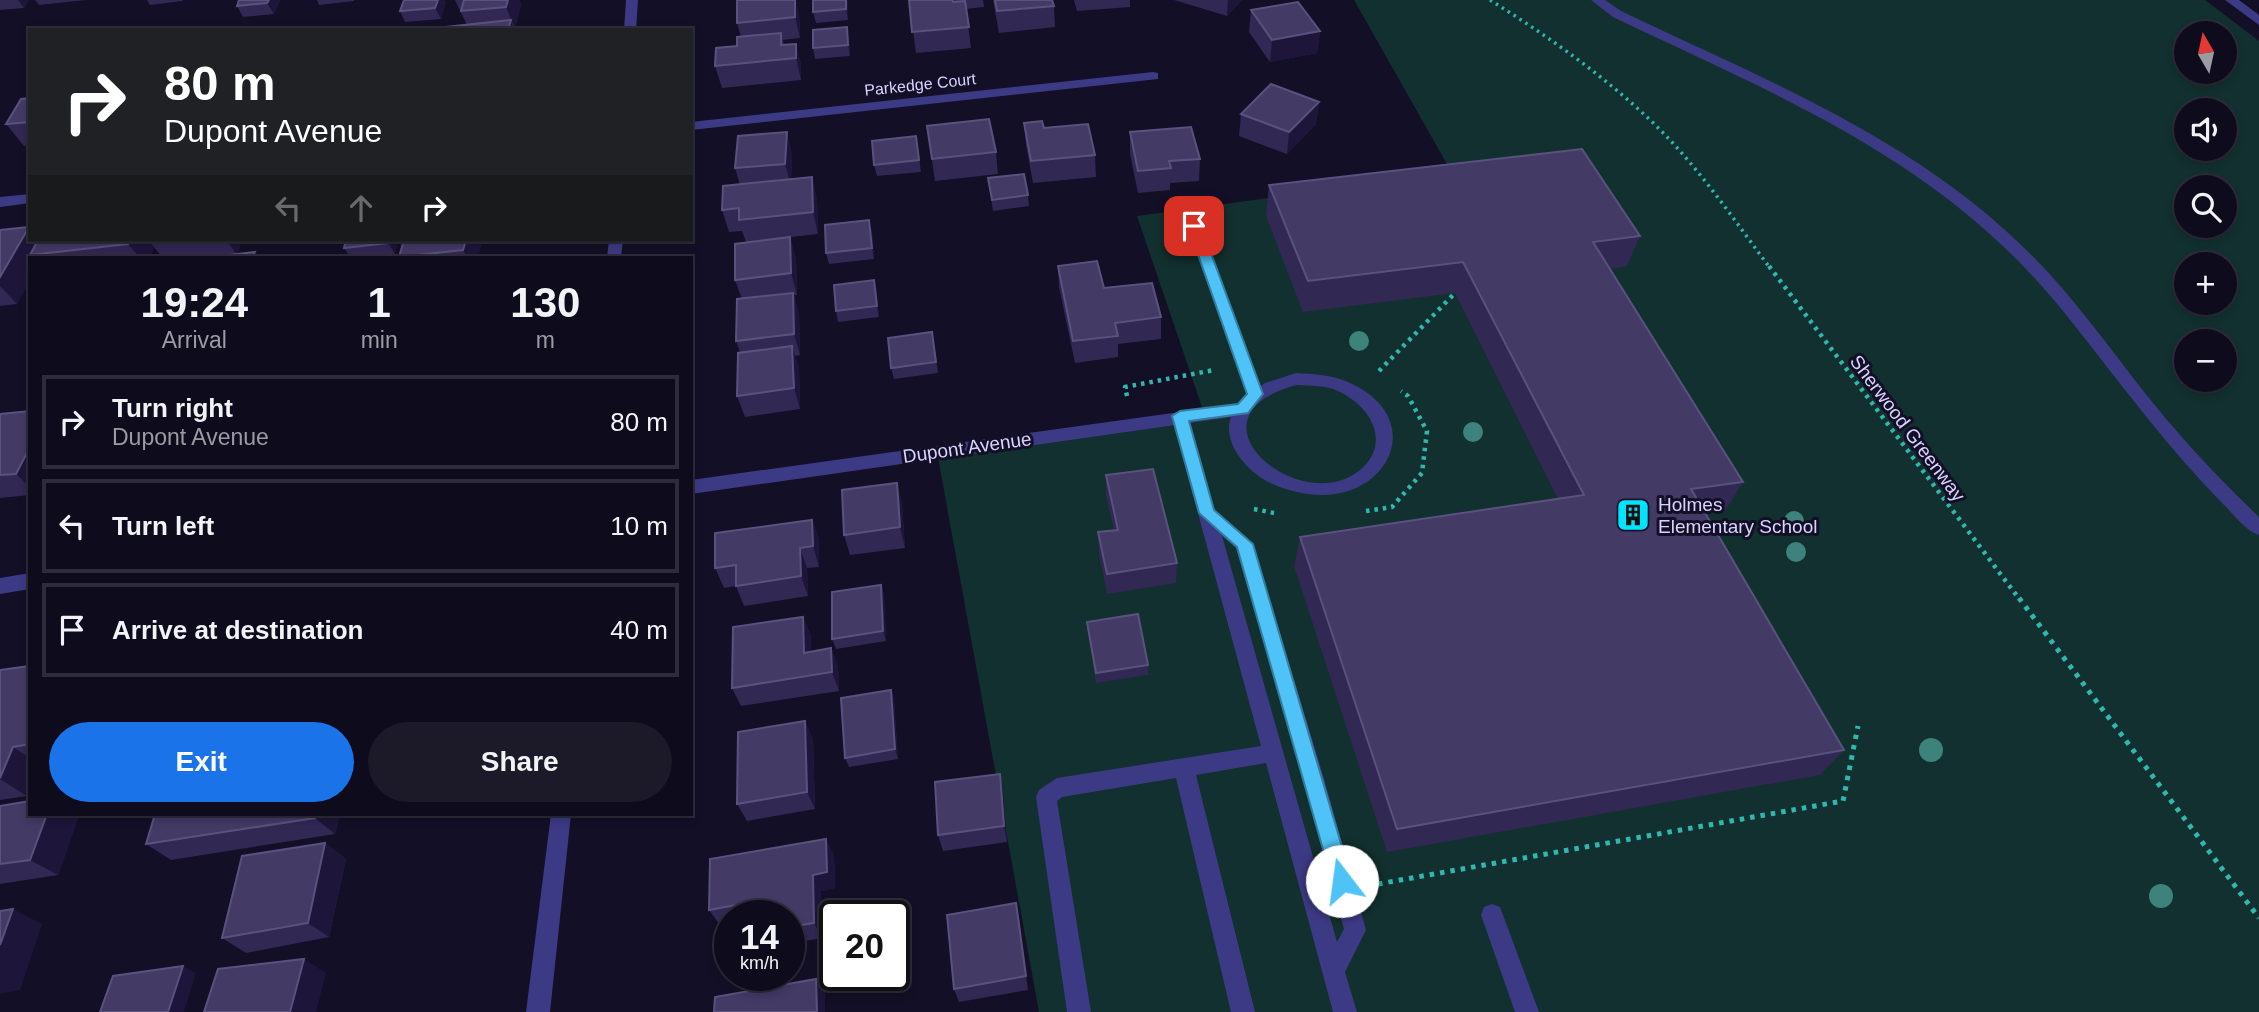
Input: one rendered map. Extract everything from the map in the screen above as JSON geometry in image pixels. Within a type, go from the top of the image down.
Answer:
[{"type":"street","points":[[630,28],[632,0]]},
{"type":"street","points":[[1597,0],[1617,14],[1805,105],[1903,157],[1969,206],[2022,255],[2073,312],[2155,418],[2259,528]]},
{"type":"street","points":[[2231,0],[2257,18]]},
{"type":"street","name":"Parkedge Court","points":[[693,126],[1153,76]]},
{"type":"street","points":[[0,202],[28,198]]},
{"type":"street","points":[[1194,226],[1255,394]]},
{"type":"street","points":[[1296,379],[1341,385],[1361,396],[1376,411],[1384,428],[1385,445],[1378,462],[1364,476],[1344,486],[1320,489],[1294,486],[1271,477],[1252,463],[1241,445],[1238,427],[1243,409],[1255,394],[1274,384],[1296,379]]},
{"type":"street","name":"Dupont Avenue","points":[[693,487],[1243,409]]},
{"type":"street","points":[[1180,416],[1345,1012]]},
{"type":"street","points":[[1207,513],[1244,544],[1315,782],[1355,930],[1334,971]]},
{"type":"street","points":[[0,586],[28,581]]},
{"type":"street","points":[[1079,1012],[1046,797],[1057,788],[1273,753]]},
{"type":"street","points":[[1184,767],[1243,1012]]},
{"type":"street","points":[[538,1012],[561,816]]},
{"type":"street","points":[[1492,915],[1527,1012]]},
{"type":"path","name":"Sherwood Greenway","points":[[1490,0],[1558,43],[1649,119],[1714,193],[2259,918]]},
{"type":"path","points":[[1379,371],[1455,293]]},
{"type":"path","points":[[1133,423],[1125,387],[1186,373],[1244,365]]},
{"type":"path","points":[[1367,368],[1379,371],[1388,379]]},
{"type":"path","points":[[1356,512],[1392,507],[1422,473],[1427,431],[1408,396],[1398,388]]},
{"type":"path","points":[[1198,481],[1254,509],[1280,514]]},
{"type":"path","points":[[1254,509],[1257,521]]},
{"type":"path","points":[[1370,886],[1843,801],[1858,726]]},
{"type":"green space","points":[[1354,0],[2205,0],[2233,21],[2174,21],[2174,84],[2237,84],[2237,24],[2259,41],[2259,1012],[1039,1012],[937,452],[1204,413],[1137,216],[1452,173]]},
{"type":"building","points":[[239,0],[269,0],[267,3],[237,6]]},
{"type":"building","points":[[404,0],[438,0],[435,8],[400,11]]},
{"type":"building","points":[[464,0],[508,0],[506,7],[461,11]]},
{"type":"building","points":[[737,0],[795,0],[795,17],[737,23]]},
{"type":"building","points":[[813,0],[846,0],[846,9],[813,12]]},
{"type":"building","points":[[909,0],[965,1],[969,27],[912,32]]},
{"type":"building","points":[[995,0],[1052,0],[1054,6],[997,11]]},
{"type":"building","points":[[1298,2],[1320,31],[1272,40],[1251,10]]},
{"type":"building","points":[[511,20],[509,28],[446,27]]},
{"type":"building","points":[[847,27],[848,45],[813,48],[813,30]]},
{"type":"building","points":[[781,33],[781,45],[796,44],[796,58],[715,66],[716,48],[737,46],[737,37]]},
{"type":"building","points":[[1271,84],[1319,102],[1289,132],[1241,114]]},
{"type":"building","points":[[28,98],[28,122],[6,124],[21,99]]},
{"type":"building","points":[[989,119],[996,152],[932,159],[927,126]]},
{"type":"building","points":[[1042,121],[1044,128],[1088,124],[1095,155],[1031,161],[1024,123]]},
{"type":"building","points":[[1191,127],[1200,159],[1169,161],[1171,168],[1138,171],[1130,132]]},
{"type":"building","points":[[787,132],[785,164],[735,168],[738,136]]},
{"type":"building","points":[[916,136],[919,160],[874,165],[872,141]]},
{"type":"building","name":"Holmes Elementary School","points":[[1582,149],[1640,236],[1593,242],[1743,482],[1691,489],[1844,750],[1397,829],[1300,537],[1584,495],[1463,262],[1308,281],[1269,185]]},
{"type":"building","points":[[1024,174],[1028,195],[992,200],[988,178]]},
{"type":"building","points":[[812,177],[813,212],[739,220],[739,208],[722,210],[723,186]]},
{"type":"building","points":[[869,220],[872,248],[826,253],[825,225]]},
{"type":"building","points":[[28,227],[0,277],[0,230]]},
{"type":"building","points":[[790,237],[791,273],[735,280],[735,244]]},
{"type":"building","points":[[37,242],[129,242],[128,244],[30,255]]},
{"type":"building","points":[[346,242],[388,242],[388,243],[344,248]]},
{"type":"building","points":[[403,242],[465,242],[463,250],[399,256]]},
{"type":"building","points":[[255,252],[253,256],[222,256]]},
{"type":"building","points":[[1097,261],[1104,288],[1152,283],[1161,317],[1115,323],[1118,336],[1073,341],[1058,266]]},
{"type":"building","points":[[874,280],[877,306],[836,311],[834,285]]},
{"type":"building","points":[[793,293],[794,334],[736,341],[737,299]]},
{"type":"building","points":[[932,332],[936,362],[891,368],[888,338]]},
{"type":"building","points":[[792,346],[794,388],[737,396],[738,353]]},
{"type":"building","points":[[28,411],[28,451],[16,474],[0,475],[0,414]]},
{"type":"building","points":[[1153,469],[1177,563],[1107,574],[1098,532],[1118,530],[1106,475]]},
{"type":"building","points":[[897,483],[900,527],[844,535],[842,490]]},
{"type":"building","points":[[812,520],[813,546],[800,548],[801,576],[736,586],[736,565],[715,568],[715,533]]},
{"type":"building","points":[[881,585],[883,631],[832,639],[832,592]]},
{"type":"building","points":[[1138,614],[1148,665],[1096,673],[1087,622]]},
{"type":"building","points":[[803,617],[804,653],[831,648],[832,672],[732,688],[733,627]]},
{"type":"building","points":[[28,666],[28,744],[13,747],[0,778],[0,670]]},
{"type":"building","points":[[891,690],[895,749],[845,758],[841,698]]},
{"type":"building","points":[[805,721],[807,792],[737,804],[738,732]]},
{"type":"building","points":[[1000,774],[1004,826],[938,835],[935,782]]},
{"type":"building","points":[[28,801],[28,816],[46,816],[30,860],[0,864],[0,806]]},
{"type":"building","points":[[154,816],[316,816],[315,818],[146,844]]},
{"type":"building","points":[[826,839],[827,872],[813,875],[814,923],[805,924],[805,900],[714,900],[714,909],[709,910],[710,859]]},
{"type":"building","points":[[325,843],[308,923],[222,938],[242,856]]},
{"type":"building","points":[[1016,903],[1026,976],[954,989],[947,915]]},
{"type":"building","points":[[13,909],[0,945],[0,911]]},
{"type":"building","points":[[304,959],[290,1012],[204,1012],[218,969]]},
{"type":"building","points":[[183,966],[168,1012],[100,1012],[113,976]]},
{"type":"building","points":[[816,979],[817,1012],[714,1012],[715,997],[749,991],[805,991],[805,981]]},
{"type":"place","name":"Holmes Elementary School","points":[[1633,515]]},
{"type":"route","points":[[1194,226],[1255,394],[1243,409],[1180,416],[1207,513],[1244,544],[1342,881]]}]
